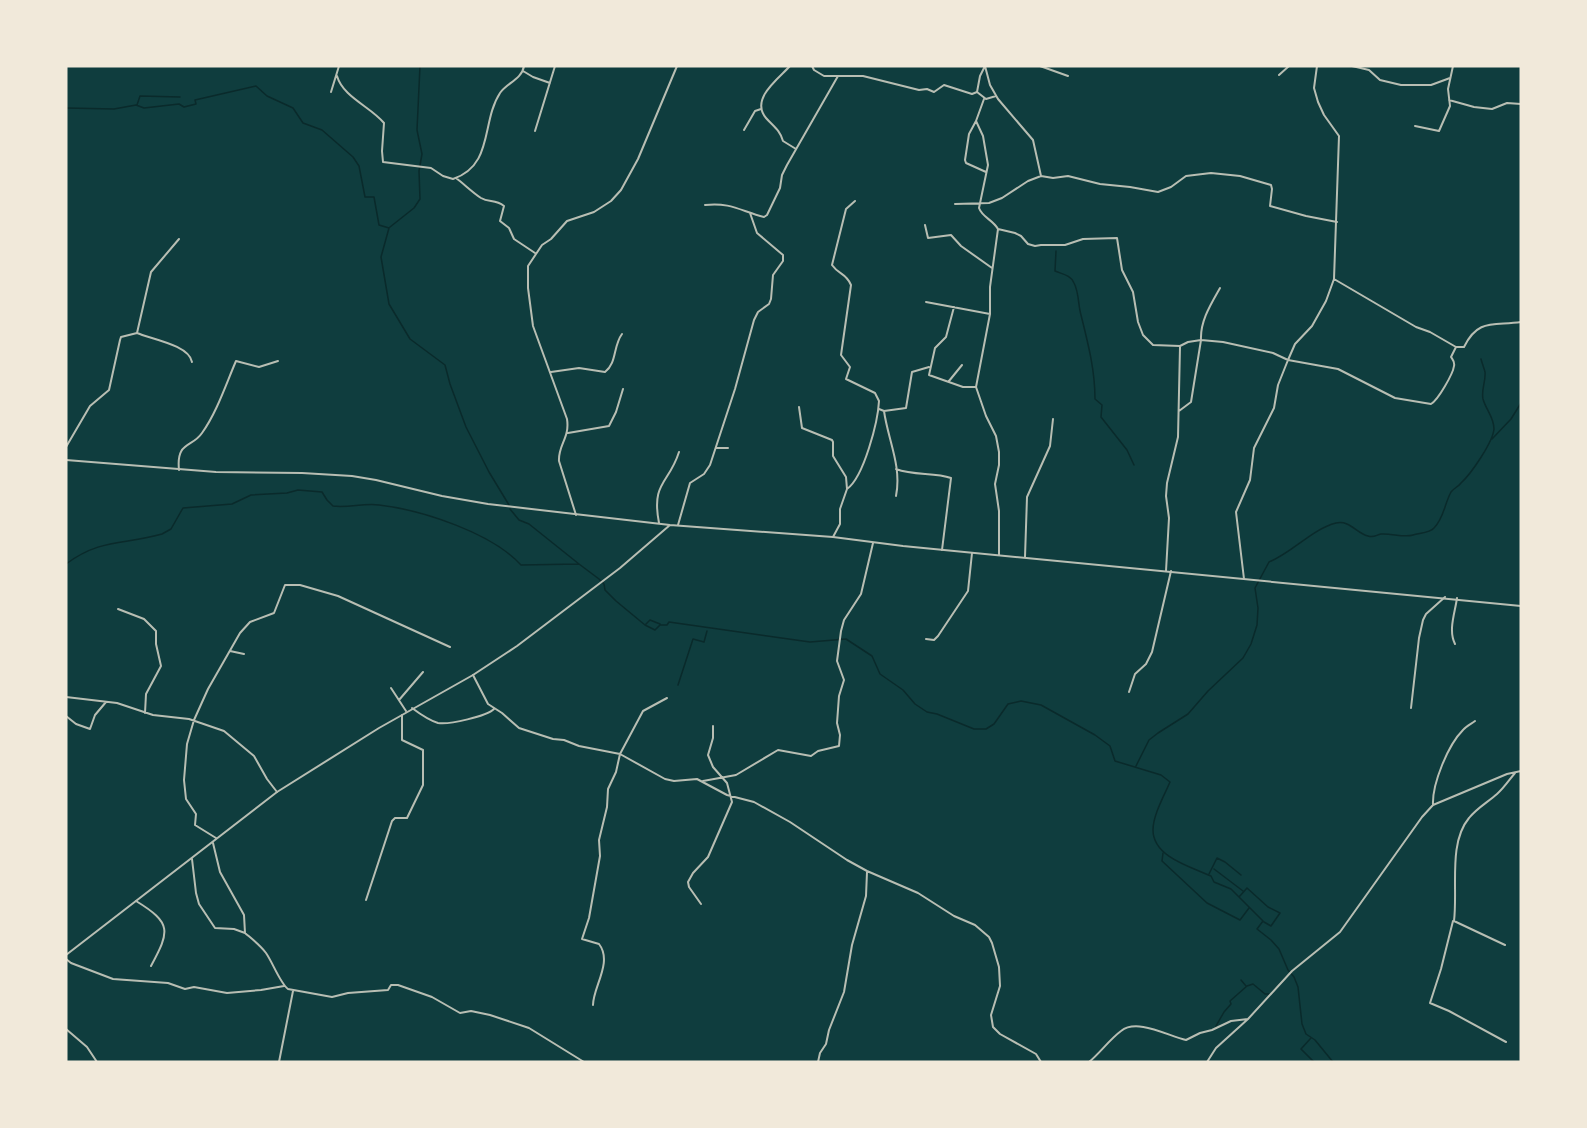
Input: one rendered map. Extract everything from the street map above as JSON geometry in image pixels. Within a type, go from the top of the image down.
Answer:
[{"type":"street","points":[[331,92],[339,66]]},
{"type":"street","points":[[456,178],[469,171],[478,160],[500,93],[524,71],[524,66]]},
{"type":"street","points":[[535,131],[555,66]]},
{"type":"street","points":[[576,514],[559,461],[559,452],[568,433],[567,419],[563,403],[536,336],[530,312],[527,270],[535,253],[567,221],[594,212],[621,190],[638,159],[676,66]]},
{"type":"street","points":[[790,66],[768,89],[761,101],[761,109],[765,117],[781,133],[783,141],[796,149]]},
{"type":"street","points":[[812,66],[818,74],[863,76],[919,90],[927,89],[934,92],[944,85],[972,94],[977,92]]},
{"type":"street","points":[[977,92],[980,76],[985,66]]},
{"type":"street","points":[[985,66],[990,85],[996,96],[1033,140],[1041,176]]},
{"type":"street","points":[[1040,66],[1068,76]]},
{"type":"street","points":[[1279,75],[1289,66]]},
{"type":"street","points":[[1244,579],[1236,512],[1250,480],[1254,448],[1274,408],[1278,385],[1295,344],[1312,326],[1334,279],[1339,136],[1318,102],[1314,88],[1316,66]]},
{"type":"street","points":[[1352,66],[1369,70],[1380,80],[1401,85],[1431,85],[1450,78]]},
{"type":"street","points":[[1415,126],[1438,132],[1449,109],[1450,78],[1453,66]]},
{"type":"street","points":[[524,71],[550,83]]},
{"type":"street","points":[[337,76],[349,94],[384,123],[383,162],[431,168],[443,176],[456,178],[481,198],[487,201],[497,201],[504,206],[500,221],[509,228],[514,239],[535,253]]},
{"type":"street","points":[[705,205],[733,205],[750,213],[764,217],[767,215],[780,188],[782,175],[838,76]]},
{"type":"street","points":[[977,92],[984,99],[996,96]]},
{"type":"street","points":[[984,99],[969,134],[965,160],[987,174]]},
{"type":"street","points":[[1449,100],[1492,109],[1507,103],[1521,104]]},
{"type":"street","points":[[744,130],[755,111],[761,109]]},
{"type":"street","points":[[976,121],[983,136],[988,165],[979,204],[982,213],[993,221],[998,229],[990,287],[990,314],[976,387],[996,436],[999,452],[995,484],[999,511],[999,555]]},
{"type":"street","points":[[955,204],[989,203],[1041,176],[1053,178],[1068,176],[1100,184],[1158,192],[1171,187],[1186,176],[1220,173],[1271,185],[1270,206],[1337,222]]},
{"type":"street","points":[[847,489],[853,484],[862,465],[879,409],[879,401],[875,393],[846,379],[850,367],[841,355],[851,285],[848,278],[832,265],[846,209],[855,201]]},
{"type":"street","points":[[678,525],[690,483],[706,472],[716,448],[754,320],[758,312],[769,304],[773,275],[783,261],[783,255],[757,233],[750,213]]},
{"type":"street","points":[[925,225],[928,238],[951,235],[961,246],[992,268]]},
{"type":"street","points":[[998,229],[1021,236],[1031,246],[1057,246],[1083,239],[1117,238],[1122,270],[1132,292],[1143,335],[1153,345],[1180,346],[1202,340],[1224,342],[1273,353],[1288,360],[1338,369],[1395,398],[1431,404],[1438,398],[1454,368],[1451,357],[1456,347]]},
{"type":"street","points":[[137,333],[151,272],[179,239]]},
{"type":"street","points":[[1334,279],[1416,327],[1456,347],[1464,347],[1472,333],[1485,324],[1521,322]]},
{"type":"street","points":[[1179,411],[1191,402],[1206,313],[1220,288]]},
{"type":"street","points":[[926,302],[990,314]]},
{"type":"street","points":[[954,307],[946,337],[935,348],[929,367],[930,377],[963,387],[976,387]]},
{"type":"street","points":[[66,447],[90,406],[109,390],[121,337],[137,333],[177,346],[190,355],[192,362]]},
{"type":"street","points":[[551,372],[579,368],[605,372],[612,364],[616,344],[622,334]]},
{"type":"street","points":[[1166,571],[1169,518],[1166,496],[1175,443],[1179,437],[1180,346]]},
{"type":"street","points":[[179,470],[178,463],[183,448],[202,435],[236,360],[259,367],[278,361]]},
{"type":"street","points":[[949,381],[962,365]]},
{"type":"street","points":[[879,409],[884,411],[906,408],[912,372],[929,367]]},
{"type":"street","points":[[568,433],[609,426],[616,412],[622,389]]},
{"type":"street","points":[[799,407],[803,429],[828,437],[834,442],[833,456],[846,477],[847,489],[840,509],[840,524],[833,537]]},
{"type":"street","points":[[884,411],[893,444],[898,486],[896,496]]},
{"type":"street","points":[[1025,557],[1027,498],[1049,448],[1053,419]]},
{"type":"street","points":[[716,448],[728,448]]},
{"type":"street","points":[[659,523],[656,508],[658,494],[679,452]]},
{"type":"street","points":[[66,460],[179,470],[352,476],[465,501],[669,525],[833,537],[942,550],[1457,598],[1521,606]]},
{"type":"street","points":[[896,469],[913,474],[951,478],[942,550]]},
{"type":"street","points":[[584,1062],[529,1028],[490,1015],[455,1011],[432,997],[398,985],[391,985],[388,990],[348,993],[332,997],[293,991],[284,986],[227,993],[194,987],[184,989],[168,982],[113,979],[71,963],[66,957],[277,792],[321,762],[406,711],[473,675],[517,646],[581,598],[669,525]]},
{"type":"street","points":[[703,781],[736,775],[778,750],[811,756],[818,751],[839,746],[840,735],[837,723],[839,696],[844,680],[837,661],[841,631],[844,621],[861,594],[873,543]]},
{"type":"street","points":[[926,639],[934,640],[938,636],[968,591],[972,553]]},
{"type":"street","points":[[1130,692],[1135,674],[1146,664],[1152,652],[1172,571]]},
{"type":"street","points":[[216,838],[195,825],[195,811],[185,795],[187,744],[194,720],[208,689],[230,651],[247,624],[274,614],[285,585],[300,585],[338,596],[450,647]]},
{"type":"street","points":[[1410,708],[1423,620],[1426,614],[1445,597]]},
{"type":"street","points":[[1455,644],[1452,627],[1457,598]]},
{"type":"street","points":[[118,609],[144,620],[156,631],[156,644],[161,666],[146,694],[145,713]]},
{"type":"street","points":[[230,651],[244,654]]},
{"type":"street","points":[[399,700],[423,672]]},
{"type":"street","points":[[473,675],[483,690],[487,703],[519,728],[579,746],[620,754],[665,779],[674,781],[694,778],[730,795],[754,802],[778,814],[839,856],[918,893],[954,916],[975,925],[988,937],[996,957],[1000,979],[991,1015],[993,1027],[1000,1034],[1036,1054],[1041,1062]]},
{"type":"street","points":[[391,688],[406,711]]},
{"type":"street","points":[[66,697],[125,705],[145,713],[194,720],[224,731],[254,756],[277,792]]},
{"type":"street","points":[[593,1005],[593,997],[601,977],[602,950],[599,944],[582,939],[589,918],[600,856],[599,840],[607,807],[608,789],[616,772],[620,754],[644,710],[667,698]]},
{"type":"street","points":[[66,717],[90,729],[95,715],[107,702]]},
{"type":"street","points":[[412,708],[428,719],[441,724],[485,715],[495,709]]},
{"type":"street","points":[[366,900],[392,821],[395,818],[407,818],[423,784],[423,750],[402,740],[402,714]]},
{"type":"street","points":[[1433,805],[1435,783],[1444,761],[1462,731],[1475,722]]},
{"type":"street","points":[[700,904],[688,882],[715,845],[732,804],[727,783],[708,755],[713,738],[713,726]]},
{"type":"street","points":[[1207,1062],[1216,1048],[1248,1019],[1292,970],[1340,932],[1433,805],[1521,771]]},
{"type":"street","points":[[1506,1042],[1430,1003],[1454,921],[1458,835],[1471,815],[1498,793],[1515,772]]},
{"type":"street","points":[[212,841],[220,872],[244,915],[245,933]]},
{"type":"street","points":[[192,858],[199,904],[215,928],[234,929],[245,933],[264,950],[278,971],[284,986]]},
{"type":"street","points":[[818,1062],[844,992],[852,945],[866,896],[867,871]]},
{"type":"street","points":[[136,901],[150,909],[163,922],[165,930],[165,936],[151,966]]},
{"type":"street","points":[[1454,921],[1505,945]]},
{"type":"street","points":[[279,1062],[293,991]]},
{"type":"street","points":[[1089,1062],[1120,1032],[1131,1026],[1186,1040],[1231,1021],[1248,1019]]},
{"type":"street","points":[[66,1029],[87,1047],[97,1062]]},
{"type":"waterway","points":[[390,227],[414,208],[420,199],[419,171],[422,154],[417,130],[420,66]]},
{"type":"waterway","points":[[66,108],[114,109],[136,105],[144,108],[179,104],[184,107],[196,104],[195,100],[256,86],[267,96],[293,108],[303,123],[322,130],[353,157],[359,166],[365,197],[374,197],[379,225],[389,228],[381,257],[389,304],[410,339],[445,365],[466,427],[509,505]]},
{"type":"waterway","points":[[137,105],[140,96],[180,97]]},
{"type":"waterway","points":[[1056,251],[1055,271],[1071,278],[1077,290],[1089,346],[1095,399],[1102,405],[1101,417],[1127,450],[1134,465]]},
{"type":"waterway","points":[[1136,766],[1149,740],[1188,714],[1208,691],[1243,658],[1251,644],[1257,625],[1258,608],[1255,588],[1269,562],[1319,530],[1336,523],[1345,523],[1372,537],[1381,534],[1409,536],[1432,530],[1442,516],[1451,492],[1476,465],[1493,435],[1493,421],[1483,399],[1485,372],[1481,359]]},
{"type":"waterway","points":[[1492,439],[1511,419],[1521,403]]},
{"type":"waterway","points":[[66,564],[102,546],[162,534],[171,529],[183,508],[232,504],[251,495],[287,493],[298,490],[322,492],[333,506],[379,505],[415,512],[455,525],[493,543],[521,565],[579,564],[599,579],[604,584],[605,590],[616,601],[645,625],[655,630],[660,625],[667,625],[669,622],[810,642],[846,639],[872,656],[880,674],[903,690],[915,704],[927,712],[974,729],[986,729],[994,724],[1008,704],[1021,701],[1041,705],[1110,746],[1115,761],[1161,775],[1170,782],[1153,824],[1155,839],[1159,847],[1174,860],[1211,876],[1214,882],[1231,889],[1263,921],[1257,929],[1279,949],[1298,987],[1302,1024],[1306,1034],[1315,1040],[1333,1062]]},
{"type":"waterway","points":[[510,509],[519,520],[529,524],[579,564]]},
{"type":"waterway","points":[[646,624],[650,620],[660,624]]},
{"type":"waterway","points":[[678,685],[693,639],[704,642],[707,631]]},
{"type":"waterway","points":[[1163,853],[1162,861],[1207,903],[1240,920],[1249,908]]},
{"type":"waterway","points":[[1209,874],[1217,858],[1241,875]]},
{"type":"waterway","points":[[1214,869],[1243,891]]},
{"type":"waterway","points":[[1239,897],[1247,888],[1268,907],[1280,913],[1271,926],[1264,922]]},
{"type":"waterway","points":[[1241,980],[1246,986]]},
{"type":"waterway","points":[[1216,1026],[1231,1004],[1230,1001],[1247,986],[1253,984],[1265,994],[1269,994]]},
{"type":"waterway","points":[[1311,1038],[1301,1049],[1314,1062]]}]
